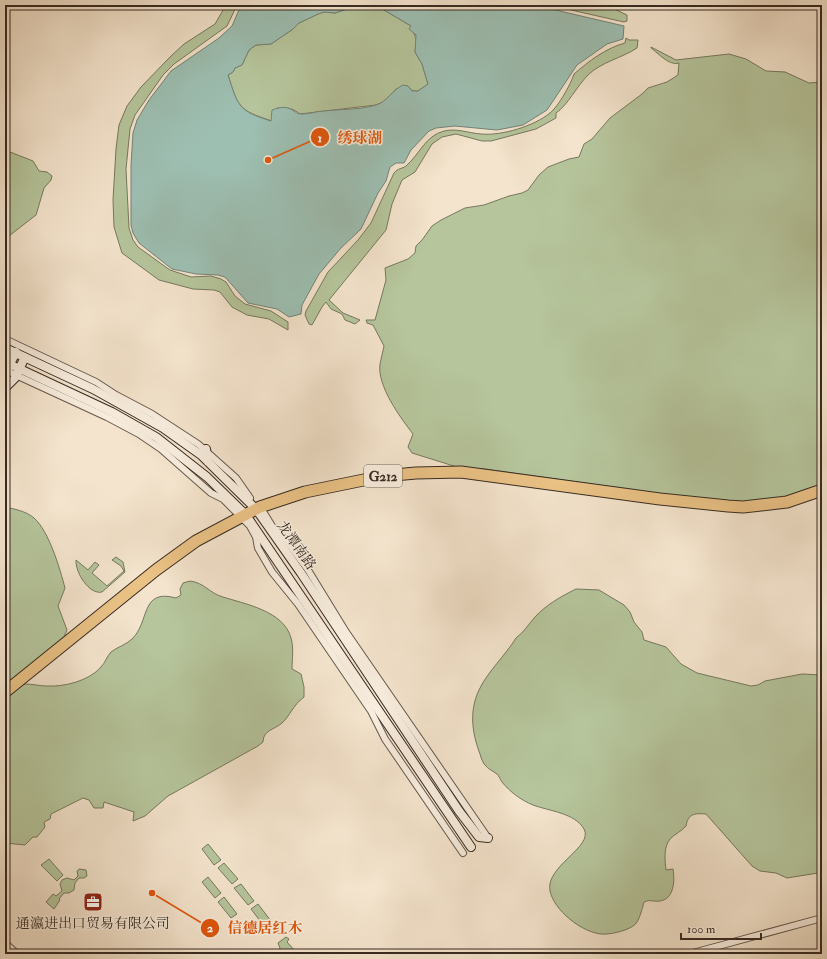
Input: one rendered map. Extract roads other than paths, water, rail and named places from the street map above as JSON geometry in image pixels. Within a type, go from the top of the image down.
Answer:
[{"type":"highway","name":"G212","points":[[5,692],[166,563],[196,541],[258,508],[305,492],[366,479],[416,473],[461,472],[660,499],[743,507],[787,502],[822,490]]},
{"type":"main road","name":"龙潭南路","points":[[5,348],[93,389],[148,419],[208,462],[242,497],[258,508],[281,547],[301,573],[460,811],[479,837],[488,838]]},
{"type":"main road","points":[[7,368],[16,352]]},
{"type":"main road","points":[[5,388],[18,372],[25,357]]},
{"type":"main road","name":"龙潭南路","points":[[7,368],[112,412],[144,430],[185,458],[212,482],[243,516],[272,553],[372,707],[471,848]]},
{"type":"main road","points":[[206,450],[208,462]]},
{"type":"main road","points":[[212,482],[220,474]]},
{"type":"main road","points":[[272,553],[281,547]]},
{"type":"street","points":[[5,339],[96,382],[116,395],[152,414],[206,450],[236,478],[246,494],[272,526],[285,539],[308,570],[346,632],[488,838]]},
{"type":"street","points":[[18,372],[139,434],[161,449],[211,493],[223,499],[243,516],[256,537],[258,548],[276,578],[298,604],[372,707],[386,739],[463,853]]},
{"type":"street","points":[[689,954],[822,918]]},
{"type":"street","points":[[5,943],[18,954]]},
{"type":"place","name":"绣球湖","points":[[268,160]]},
{"type":"place","name":"信德居红木","points":[[152,893]]},
{"type":"place","name":"通瀛进出口贸易有限公司","points":[[93,902]]}]
